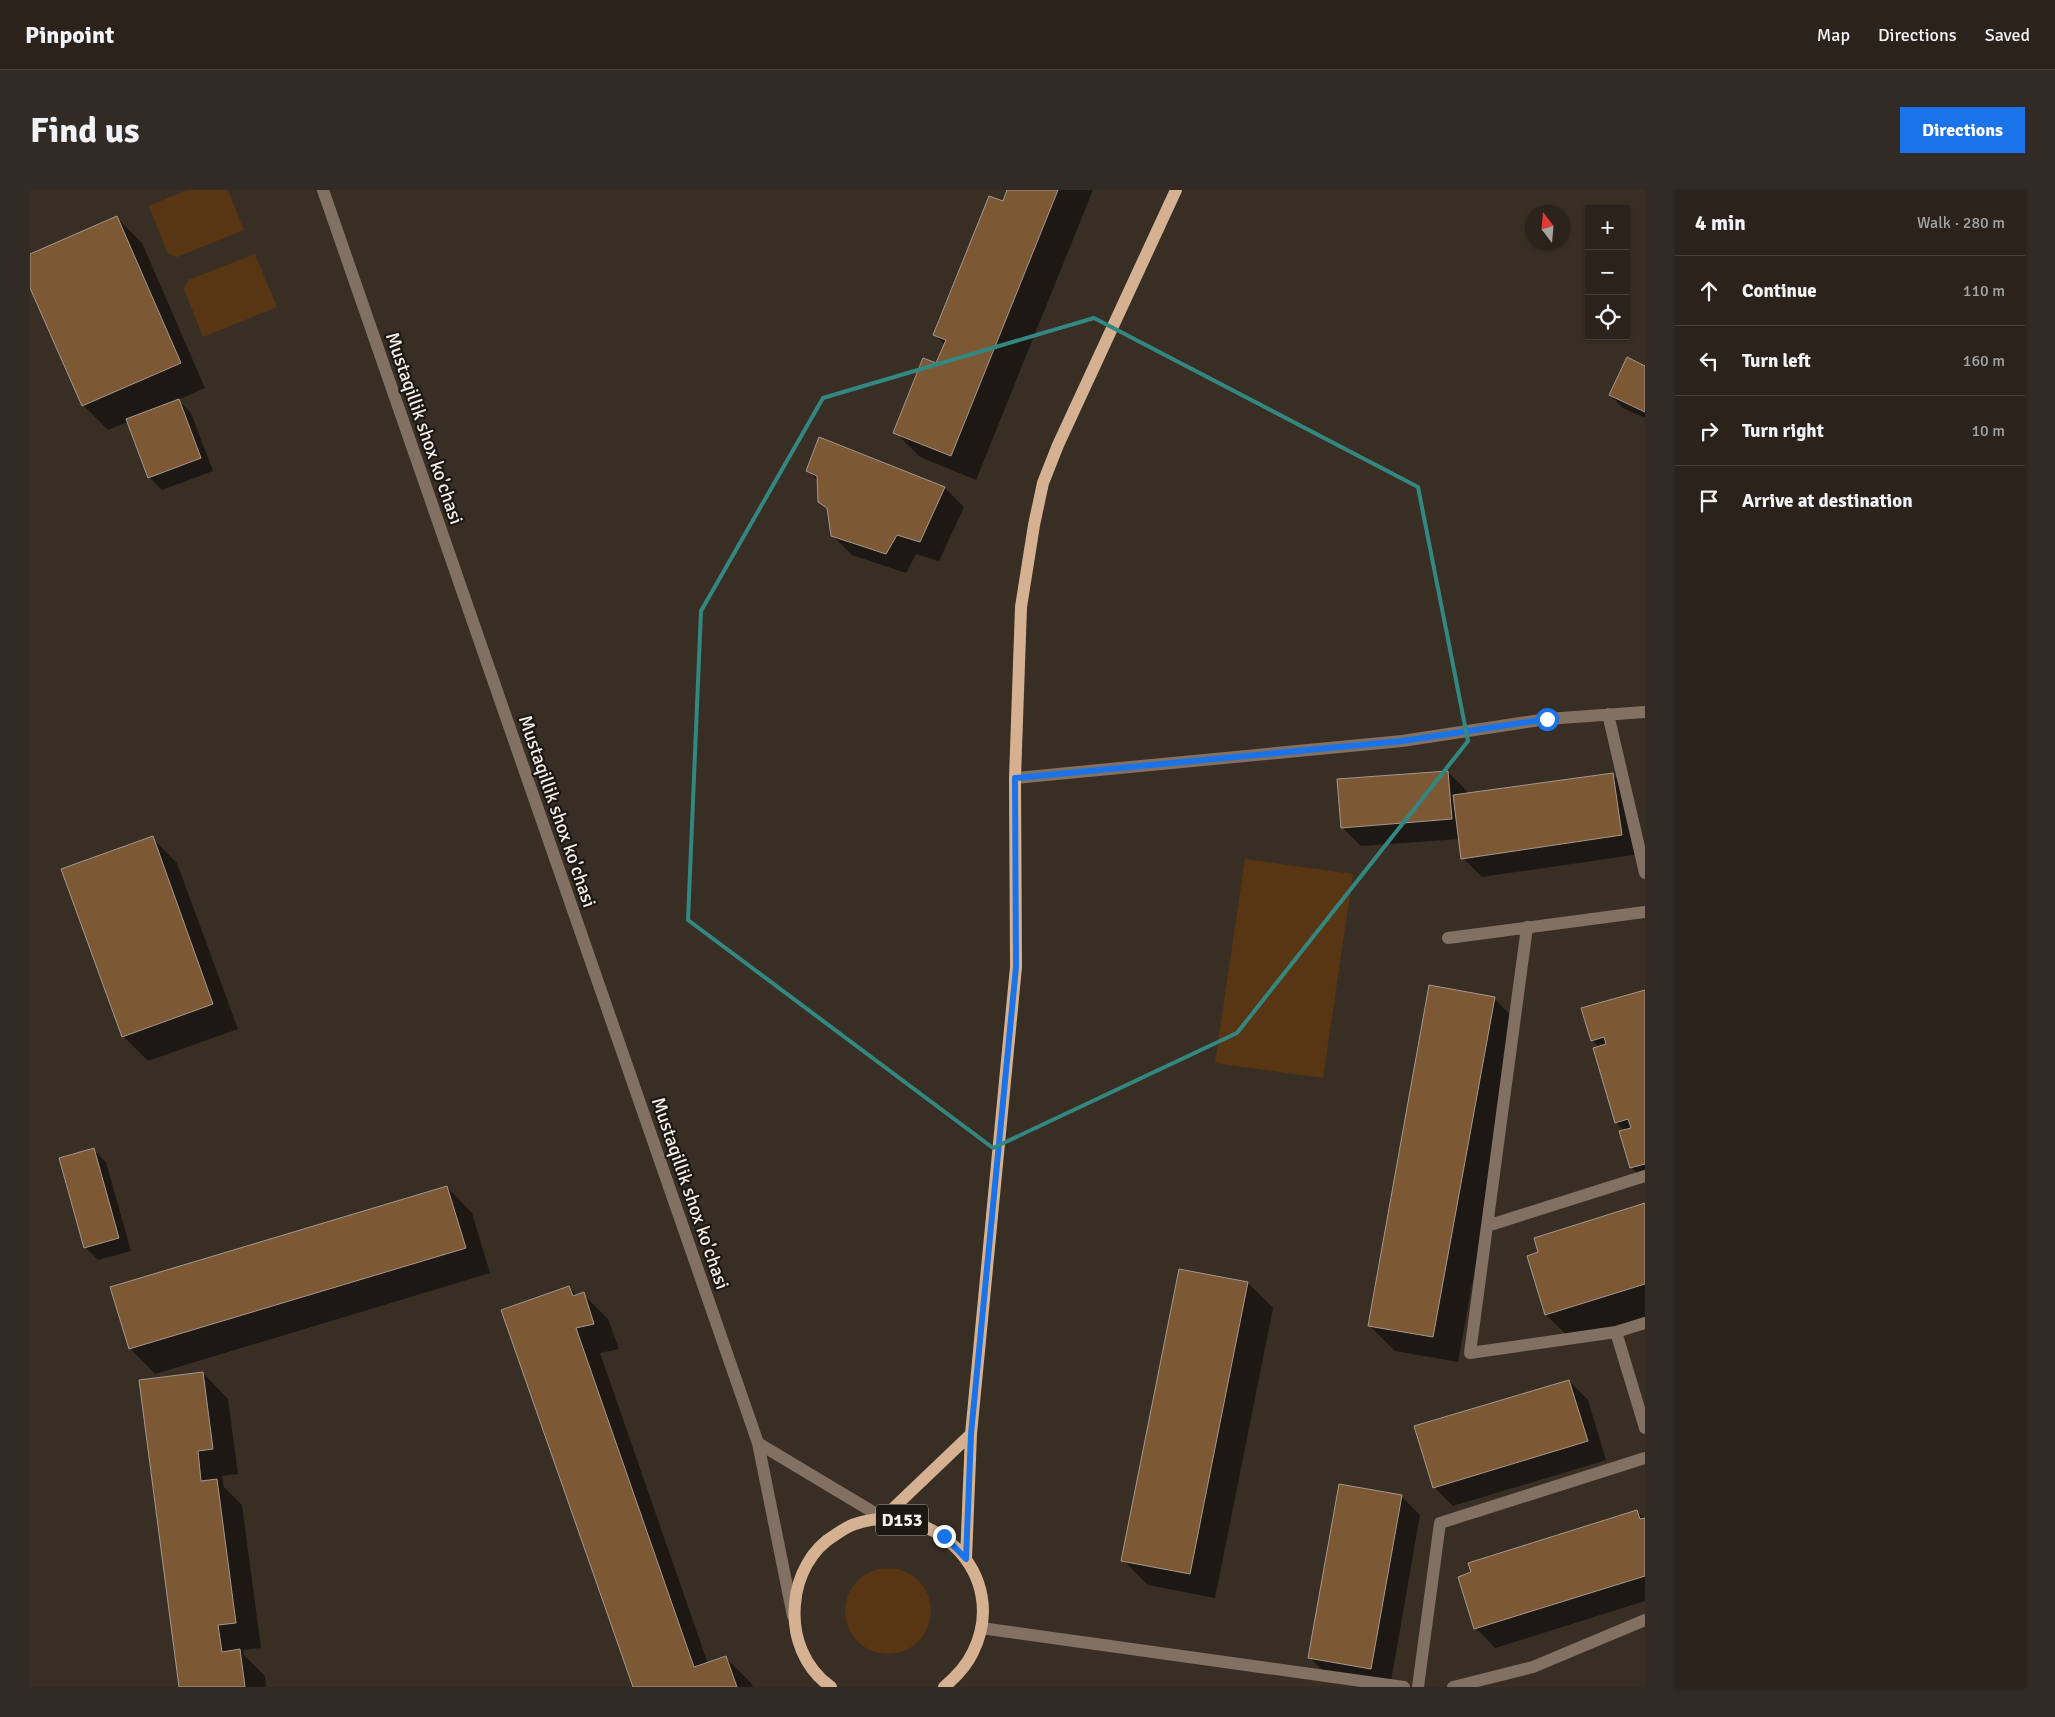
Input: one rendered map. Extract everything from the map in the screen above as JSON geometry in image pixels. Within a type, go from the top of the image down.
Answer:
[{"type":"main road","name":"D153","points":[[966,1559],[971,1434],[1016,967],[1015,778],[1021,606],[1030,544],[1043,483],[1058,445],[1176,190]]},
{"type":"main road","name":"D153","points":[[883,1518],[971,1434]]},
{"type":"main road","name":"D153","points":[[831,1687],[810,1667],[799,1644],[794,1620],[796,1590],[808,1562],[828,1539],[854,1524],[883,1518],[915,1522],[944,1536],[966,1559],[977,1580],[982,1604],[981,1628],[973,1652],[960,1674],[944,1687]]},
{"type":"street","name":"Mustaqillik shox ko'chasi","points":[[323,190],[758,1443],[794,1620]]},
{"type":"street","points":[[1015,778],[1402,741],[1547,719],[1645,712]]},
{"type":"street","points":[[1608,714],[1645,873]]},
{"type":"street","points":[[1448,938],[1645,912]]},
{"type":"street","points":[[1527,928],[1470,1353],[1616,1332],[1645,1323]]},
{"type":"street","points":[[1487,1226],[1645,1176]]},
{"type":"street","points":[[1616,1332],[1645,1428]]},
{"type":"street","points":[[758,1443],[883,1518]]},
{"type":"street","points":[[1418,1687],[1440,1523],[1645,1458]]},
{"type":"street","points":[[1453,1687],[1533,1667],[1645,1620]]},
{"type":"street","points":[[981,1628],[1404,1687]]},
{"type":"highlighted area","points":[[1094,318],[1418,487],[1468,741],[1237,1033],[993,1148],[688,920],[701,611],[823,398]]},
{"type":"shaded area","points":[[187,190],[228,190],[244,230],[177,257],[168,254],[149,206]]},
{"type":"shaded area","points":[[255,254],[277,307],[203,337],[184,289],[188,280]]},
{"type":"shaded area","points":[[1245,859],[1353,874],[1323,1078],[1215,1063]]},
{"type":"shaded area","points":[[888,1568],[904,1571],[912,1575],[924,1587],[928,1595],[931,1611],[928,1627],[924,1635],[912,1647],[904,1651],[888,1654],[872,1651],[864,1647],[852,1635],[848,1627],[845,1611],[848,1595],[852,1587],[864,1575],[872,1571]]},
{"type":"building","points":[[1007,190],[1058,190],[951,456],[893,433],[923,358],[936,363],[946,340],[933,335],[989,196],[1003,201]]},
{"type":"building","points":[[117,216],[181,363],[82,406],[30,288],[30,254]]},
{"type":"building","points":[[1627,357],[1645,366],[1645,412],[1609,395]]},
{"type":"building","points":[[179,399],[201,458],[148,478],[126,419]]},
{"type":"building","points":[[819,437],[945,487],[920,542],[897,535],[886,554],[831,536],[827,508],[818,502],[817,476],[806,471]]},
{"type":"building","points":[[1448,771],[1452,819],[1341,828],[1337,779]]},
{"type":"building","points":[[1613,773],[1622,835],[1461,859],[1453,795]]},
{"type":"building","points":[[153,836],[213,1004],[122,1037],[61,869]]},
{"type":"building","points":[[1429,985],[1495,997],[1433,1337],[1368,1326]]},
{"type":"building","points":[[1645,990],[1645,1164],[1630,1168],[1619,1131],[1631,1128],[1628,1119],[1615,1123],[1593,1048],[1606,1044],[1604,1037],[1591,1041],[1581,1008]]},
{"type":"building","points":[[94,1148],[119,1238],[84,1248],[59,1158]]},
{"type":"building","points":[[447,1186],[466,1248],[129,1349],[110,1287]]},
{"type":"building","points":[[1645,1203],[1645,1284],[1545,1315],[1527,1256],[1538,1252],[1534,1238]]},
{"type":"building","points":[[1179,1269],[1248,1282],[1190,1574],[1121,1561]]},
{"type":"building","points":[[569,1286],[573,1296],[584,1292],[594,1324],[576,1328],[694,1667],[726,1656],[737,1687],[633,1687],[501,1310]]},
{"type":"building","points":[[203,1372],[213,1449],[198,1451],[201,1481],[217,1479],[236,1623],[218,1625],[222,1652],[240,1649],[245,1687],[179,1687],[139,1380]]},
{"type":"building","points":[[1569,1380],[1588,1441],[1433,1488],[1414,1426]]},
{"type":"building","points":[[1339,1484],[1402,1495],[1371,1669],[1308,1658]]},
{"type":"building","points":[[1637,1510],[1640,1519],[1645,1518],[1645,1576],[1474,1629],[1458,1577],[1471,1572],[1468,1563]]},
{"type":"route","points":[[944,1536],[966,1559],[971,1434],[1016,967],[1015,778],[1402,741],[1547,719]]}]
